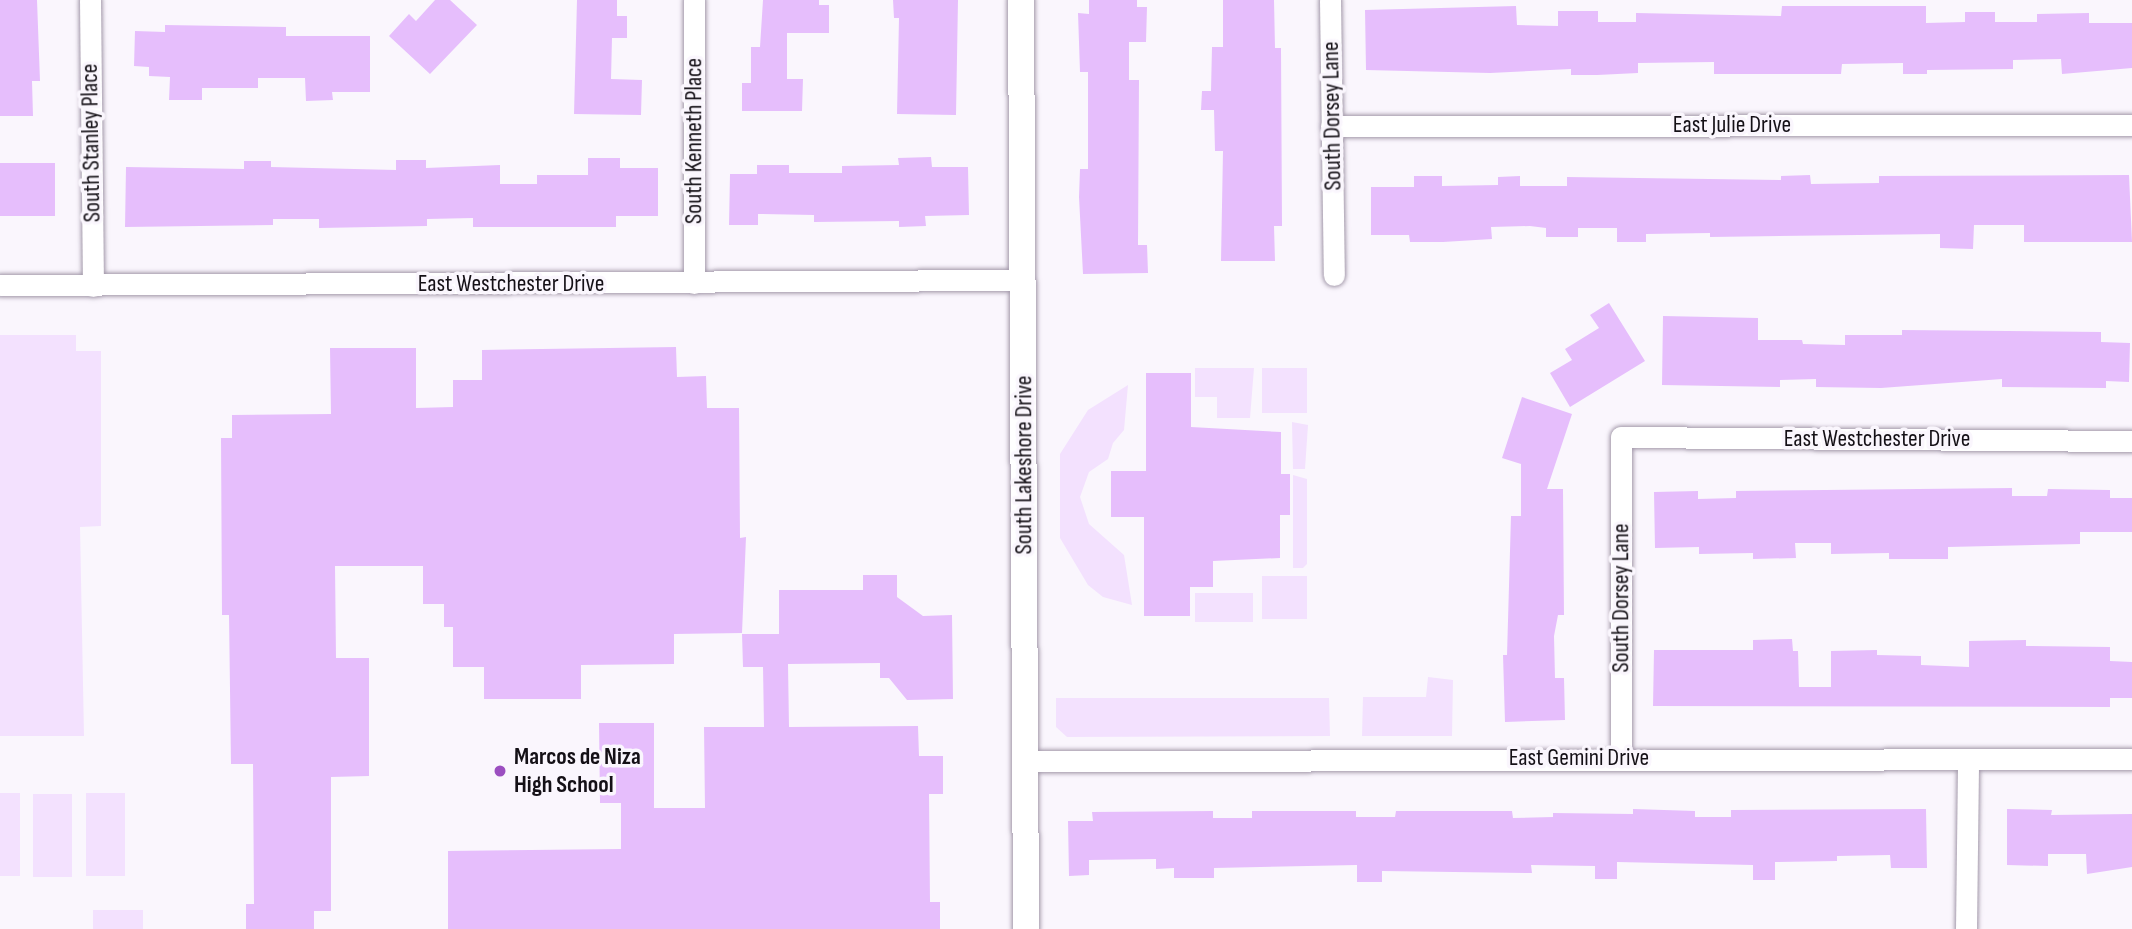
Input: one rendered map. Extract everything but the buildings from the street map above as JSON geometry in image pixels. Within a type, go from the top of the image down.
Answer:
[{"type":"street","name":"South Stanley Place","points":[[90,0],[93,286]]},
{"type":"street","name":"South Kenneth Place","points":[[694,0],[694,283]]},
{"type":"street","name":"South Lakeshore Drive","points":[[1021,0],[1026,929]]},
{"type":"street","name":"South Dorsey Lane","points":[[1330,0],[1334,275]]},
{"type":"street","name":"East Julie Drive","points":[[1331,126],[2132,125]]},
{"type":"street","name":"East Westchester Drive","points":[[0,285],[1023,280]]},
{"type":"street","name":"East Westchester Drive","points":[[1621,437],[2132,441]]},
{"type":"street","name":"South Dorsey Lane","points":[[1621,437],[1621,758]]},
{"type":"street","name":"East Gemini Drive","points":[[1026,761],[2132,759]]},
{"type":"street","points":[[1966,929],[1968,761]]},
{"type":"shaded area","points":[[0,335],[76,335],[76,351],[101,351],[101,526],[80,527],[84,736],[0,736]]},
{"type":"shaded area","points":[[1195,368],[1254,368],[1250,418],[1217,418],[1217,397],[1195,397]]},
{"type":"shaded area","points":[[1262,368],[1307,368],[1307,413],[1262,413]]},
{"type":"shaded area","points":[[1128,385],[1124,430],[1113,443],[1108,459],[1089,472],[1080,497],[1089,524],[1124,555],[1132,605],[1103,597],[1088,585],[1060,538],[1060,454],[1088,410]]},
{"type":"shaded area","points":[[1292,422],[1308,425],[1305,469],[1293,469]]},
{"type":"shaded area","points":[[1293,475],[1307,479],[1307,564],[1303,568],[1293,568]]},
{"type":"shaded area","points":[[1262,576],[1307,576],[1307,619],[1262,619]]},
{"type":"shaded area","points":[[1195,593],[1253,593],[1253,622],[1195,622]]},
{"type":"shaded area","points":[[1428,677],[1453,680],[1452,736],[1362,736],[1363,697],[1426,697]]},
{"type":"shaded area","points":[[1056,698],[1329,698],[1330,736],[1067,737],[1056,727]]},
{"type":"shaded area","points":[[0,793],[20,793],[20,876],[0,876]]},
{"type":"shaded area","points":[[86,793],[125,793],[125,876],[86,876]]},
{"type":"shaded area","points":[[33,794],[72,794],[72,877],[33,877]]},
{"type":"shaded area","points":[[93,910],[143,910],[143,929],[93,929]]},
{"type":"place","name":"Marcos de Niza High School","points":[[500,771]]}]
